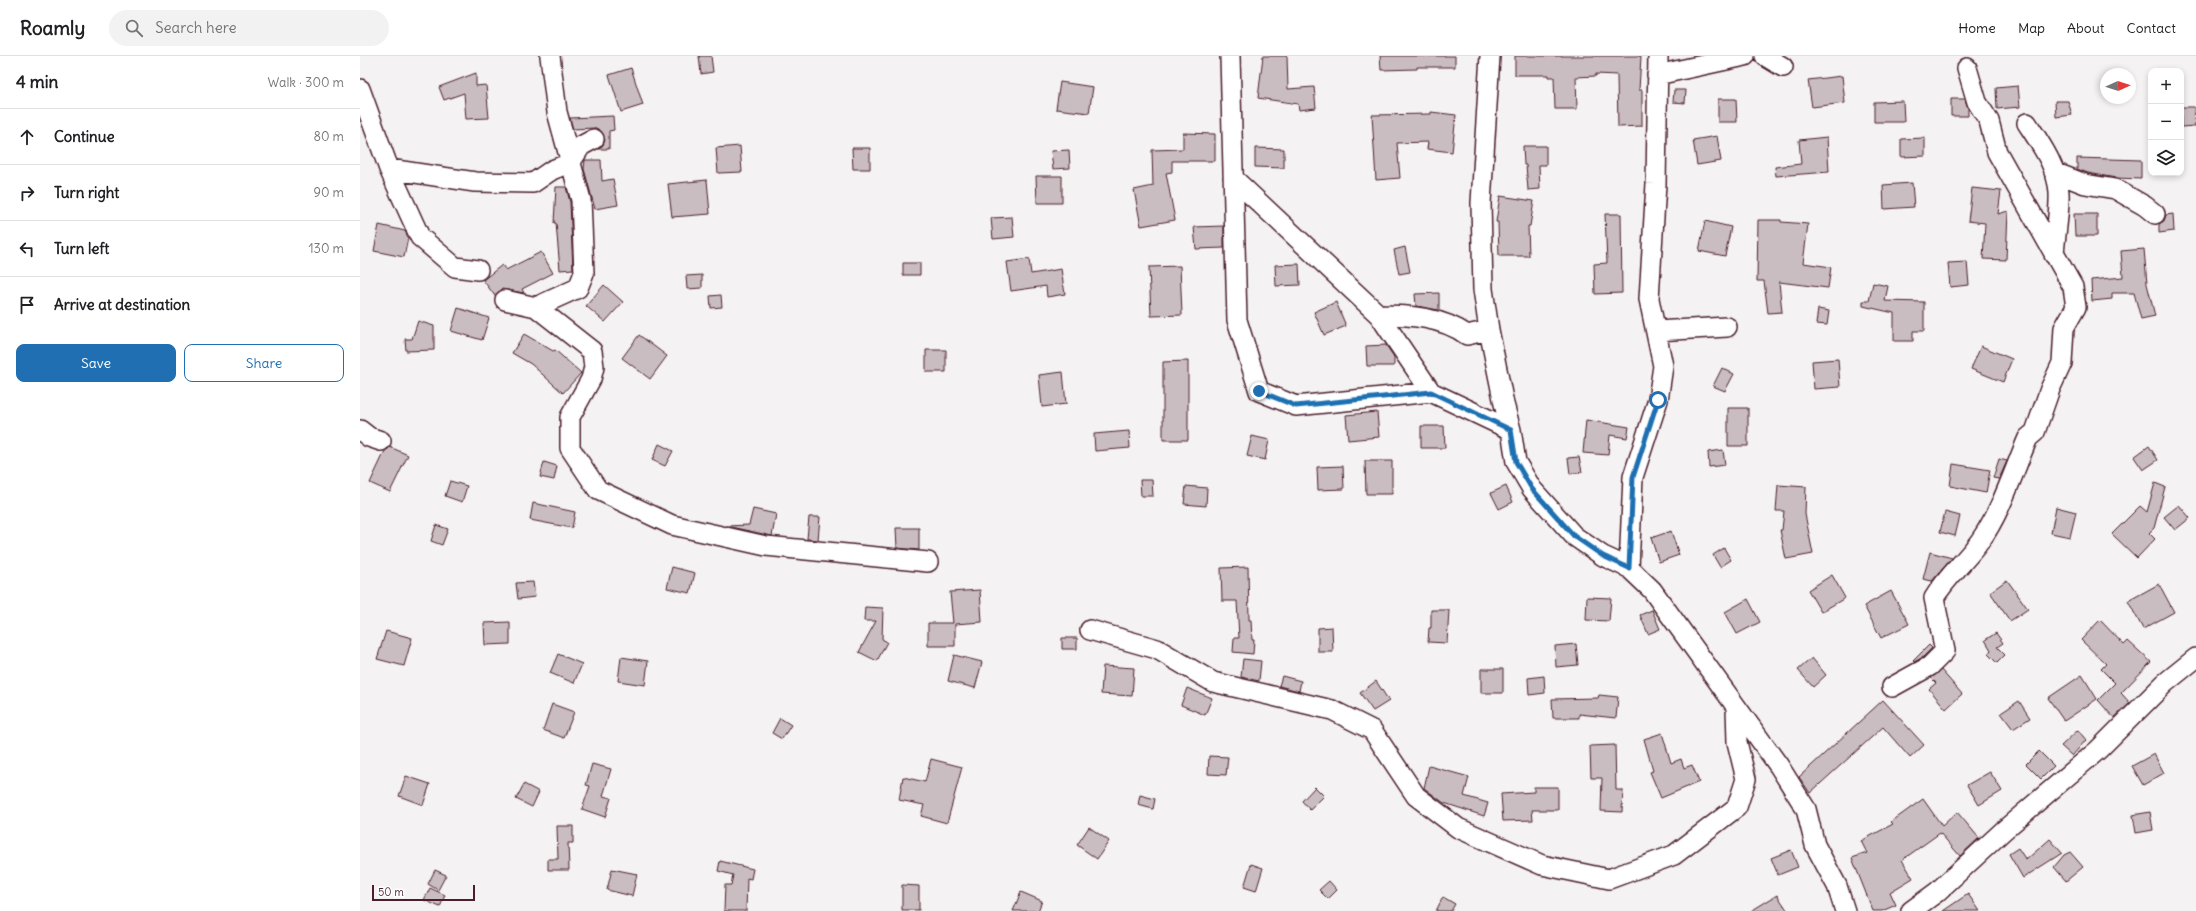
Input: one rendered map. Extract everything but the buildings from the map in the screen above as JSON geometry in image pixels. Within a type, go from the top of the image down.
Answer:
[{"type":"street","points":[[536,307],[578,288],[584,273],[581,200],[556,112],[550,56]]},
{"type":"street","points":[[1230,56],[1237,320],[1259,391],[1296,406],[1431,392]]},
{"type":"street","points":[[1490,56],[1481,204],[1483,289],[1489,330],[1504,404],[1511,430],[1516,462],[1532,489],[1574,536],[1603,556],[1629,568],[1652,590],[1736,708],[1780,766],[1806,809],[1815,845],[1837,886],[1845,911]]},
{"type":"street","points":[[1629,568],[1633,477],[1658,400],[1663,366],[1649,299],[1656,184],[1658,56]]},
{"type":"street","points":[[1657,75],[1745,56]]},
{"type":"street","points":[[1765,56],[1783,67]]},
{"type":"street","points":[[1892,687],[1930,666],[1945,651],[1934,598],[1943,582],[1960,566],[1981,541],[2001,506],[2028,438],[2035,432],[2050,389],[2062,363],[2064,328],[2076,307],[2073,288],[1997,152],[1989,121],[1977,102],[1967,68]]},
{"type":"street","points":[[360,89],[389,169],[420,237],[455,267],[478,270]]},
{"type":"street","points":[[2027,123],[2042,146],[2054,172],[2059,193],[2054,256]]},
{"type":"street","points":[[389,169],[475,182],[534,183],[552,170],[570,163],[581,146],[594,139]]},
{"type":"street","points":[[2054,172],[2085,184],[2115,189],[2145,206],[2155,214]]},
{"type":"street","points":[[1233,178],[1379,315],[1431,392],[1511,430]]},
{"type":"street","points":[[505,300],[536,307],[592,351],[594,367],[591,379],[570,417],[570,448],[598,490],[672,525],[766,546],[928,562]]},
{"type":"street","points":[[1379,315],[1411,316],[1454,326],[1467,335],[1489,330]]},
{"type":"street","points":[[1656,331],[1727,327]]},
{"type":"street","points":[[1471,411],[1504,404]]},
{"type":"street","points":[[360,430],[369,437],[381,442]]},
{"type":"street","points":[[1090,630],[1158,649],[1214,682],[1332,710],[1372,730],[1416,796],[1458,828],[1542,866],[1609,879],[1674,855],[1737,807],[1746,778],[1737,742],[1736,708]]},
{"type":"street","points":[[1911,911],[1937,892],[2003,831],[2098,750],[2165,683],[2196,658]]},
{"type":"route","points":[[1259,391],[1296,406],[1431,392],[1511,430],[1516,462],[1532,489],[1554,511],[1574,536],[1603,556],[1629,568],[1633,477],[1658,400]]}]
